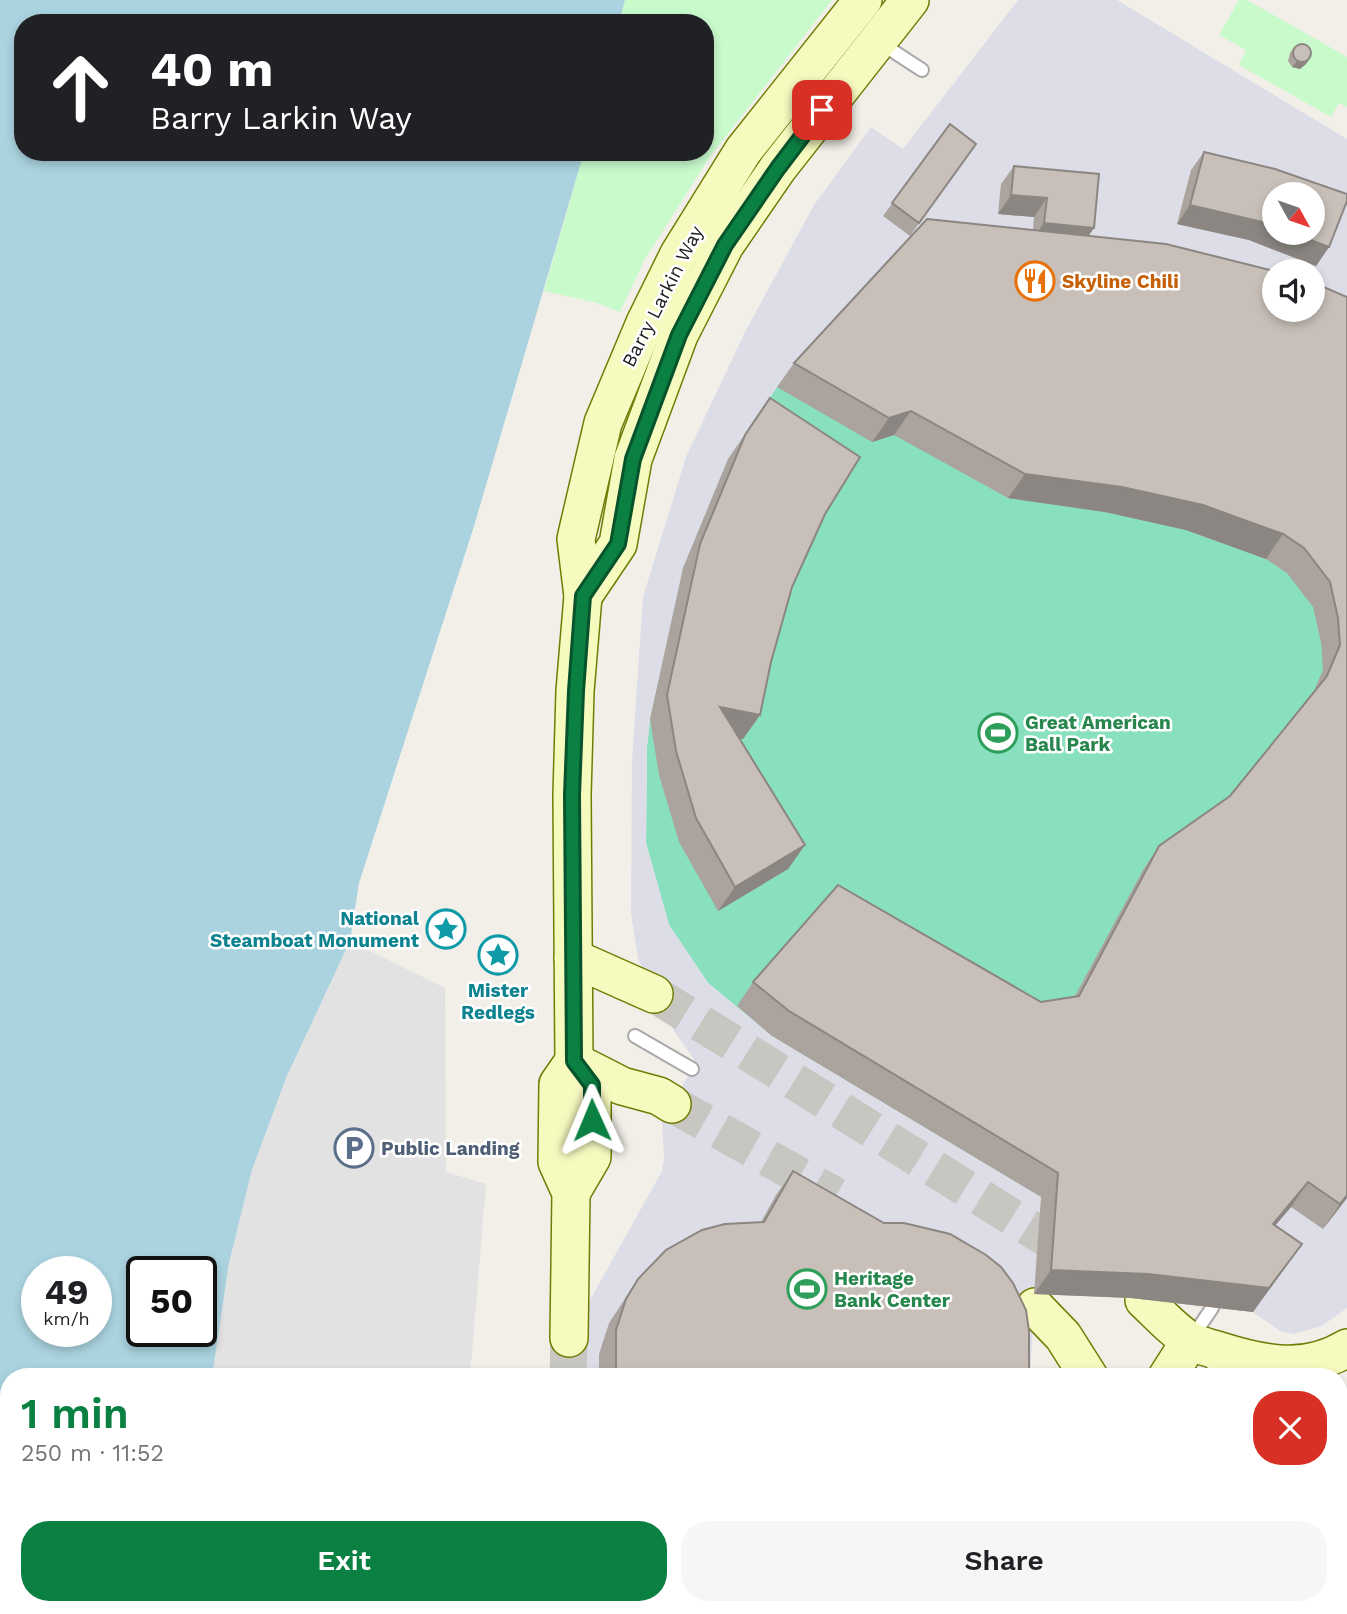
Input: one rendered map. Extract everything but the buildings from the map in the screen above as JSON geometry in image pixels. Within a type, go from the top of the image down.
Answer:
[{"type":"main road","name":"Barry Larkin Way","points":[[574,1061],[572,782],[583,596],[618,544],[633,459],[679,335],[725,245],[778,168],[862,25],[911,0]]},
{"type":"main road","points":[[573,958],[654,994]]},
{"type":"main road","points":[[574,1061],[622,1086],[659,1096],[672,1104]]},
{"type":"main road","points":[[569,1338],[571,1193],[592,1157],[592,1085],[574,1061]]},
{"type":"main road","points":[[1144,1300],[1190,1341],[1244,1359],[1270,1364],[1310,1364],[1332,1357],[1347,1348]]},
{"type":"main road","points":[[1035,1307],[1063,1336],[1083,1368]]},
{"type":"main road","points":[[1173,1368],[1190,1341]]},
{"type":"lane","points":[[862,25],[922,70]]},
{"type":"lane","points":[[635,1036],[692,1069]]},
{"type":"lane","points":[[1212,1308],[1190,1341],[1216,1368]]},
{"type":"green space","points":[[625,0],[832,0],[714,152],[714,14],[621,14]]},
{"type":"green space","points":[[1239,0],[1247,0],[1347,57],[1347,107],[1339,103],[1331,117],[1239,65],[1246,50],[1219,35]]},
{"type":"green space","points":[[581,161],[707,161],[645,259],[620,312],[597,303],[544,291]]},
{"type":"green space","name":"Great American Ball Park","points":[[1262,312],[1262,322],[1305,322],[1347,1031],[1088,1201],[1041,1197],[772,1036],[708,983],[669,925],[646,843],[650,719],[683,568],[728,459],[777,387]]},
{"type":"shaded area","points":[[1018,0],[1117,0],[1347,139],[1347,328],[1325,317],[1325,259],[1262,259],[1262,302],[777,387],[728,459],[683,568],[650,719],[646,843],[669,925],[708,983],[772,1036],[1041,1197],[1031,1368],[994,1368],[748,1246],[636,1286],[609,1323],[599,1354],[599,1368],[552,1368],[662,1171],[662,1121],[692,1069],[694,1059],[674,1031],[638,959],[631,913],[632,760],[643,597],[686,457],[745,332],[814,205],[871,127],[903,149]]},
{"type":"shaded area","name":"Public Landing","points":[[350,941],[445,988],[446,1172],[486,1184],[471,1368],[213,1368],[229,1263],[252,1170],[286,1078]]},
{"type":"shaded area","points":[[1347,1198],[1347,1308],[1322,1326],[1294,1334],[1280,1331],[1253,1312],[1285,1268],[1256,1248],[1291,1207],[1323,1228]]},
{"type":"water","points":[[0,0],[625,0],[621,14],[14,14],[14,161],[581,161],[474,526],[359,883],[350,941],[286,1078],[252,1170],[229,1263],[217,1343],[217,1256],[126,1256],[126,1347],[216,1347],[213,1368],[0,1368]]},
{"type":"tunnel","points":[[654,994],[1081,1260]]},
{"type":"tunnel","points":[[672,1104],[836,1196]]},
{"type":"tunnel","points":[[568,1368],[569,1338]]},
{"type":"place","name":"Skyline Chili","points":[[1035,281]]},
{"type":"place","name":"Great American Ball Park","points":[[998,733]]},
{"type":"place","name":"National Steamboat Monument","points":[[446,929]]},
{"type":"place","name":"Mister Redlegs","points":[[498,955]]},
{"type":"place","name":"Public Landing","points":[[354,1148]]},
{"type":"place","name":"Heritage Bank Center","points":[[807,1289]]},
{"type":"route","points":[[592,1120],[592,1085],[574,1061],[572,795],[583,596],[618,544],[633,459],[679,335],[725,245],[822,110]]}]
